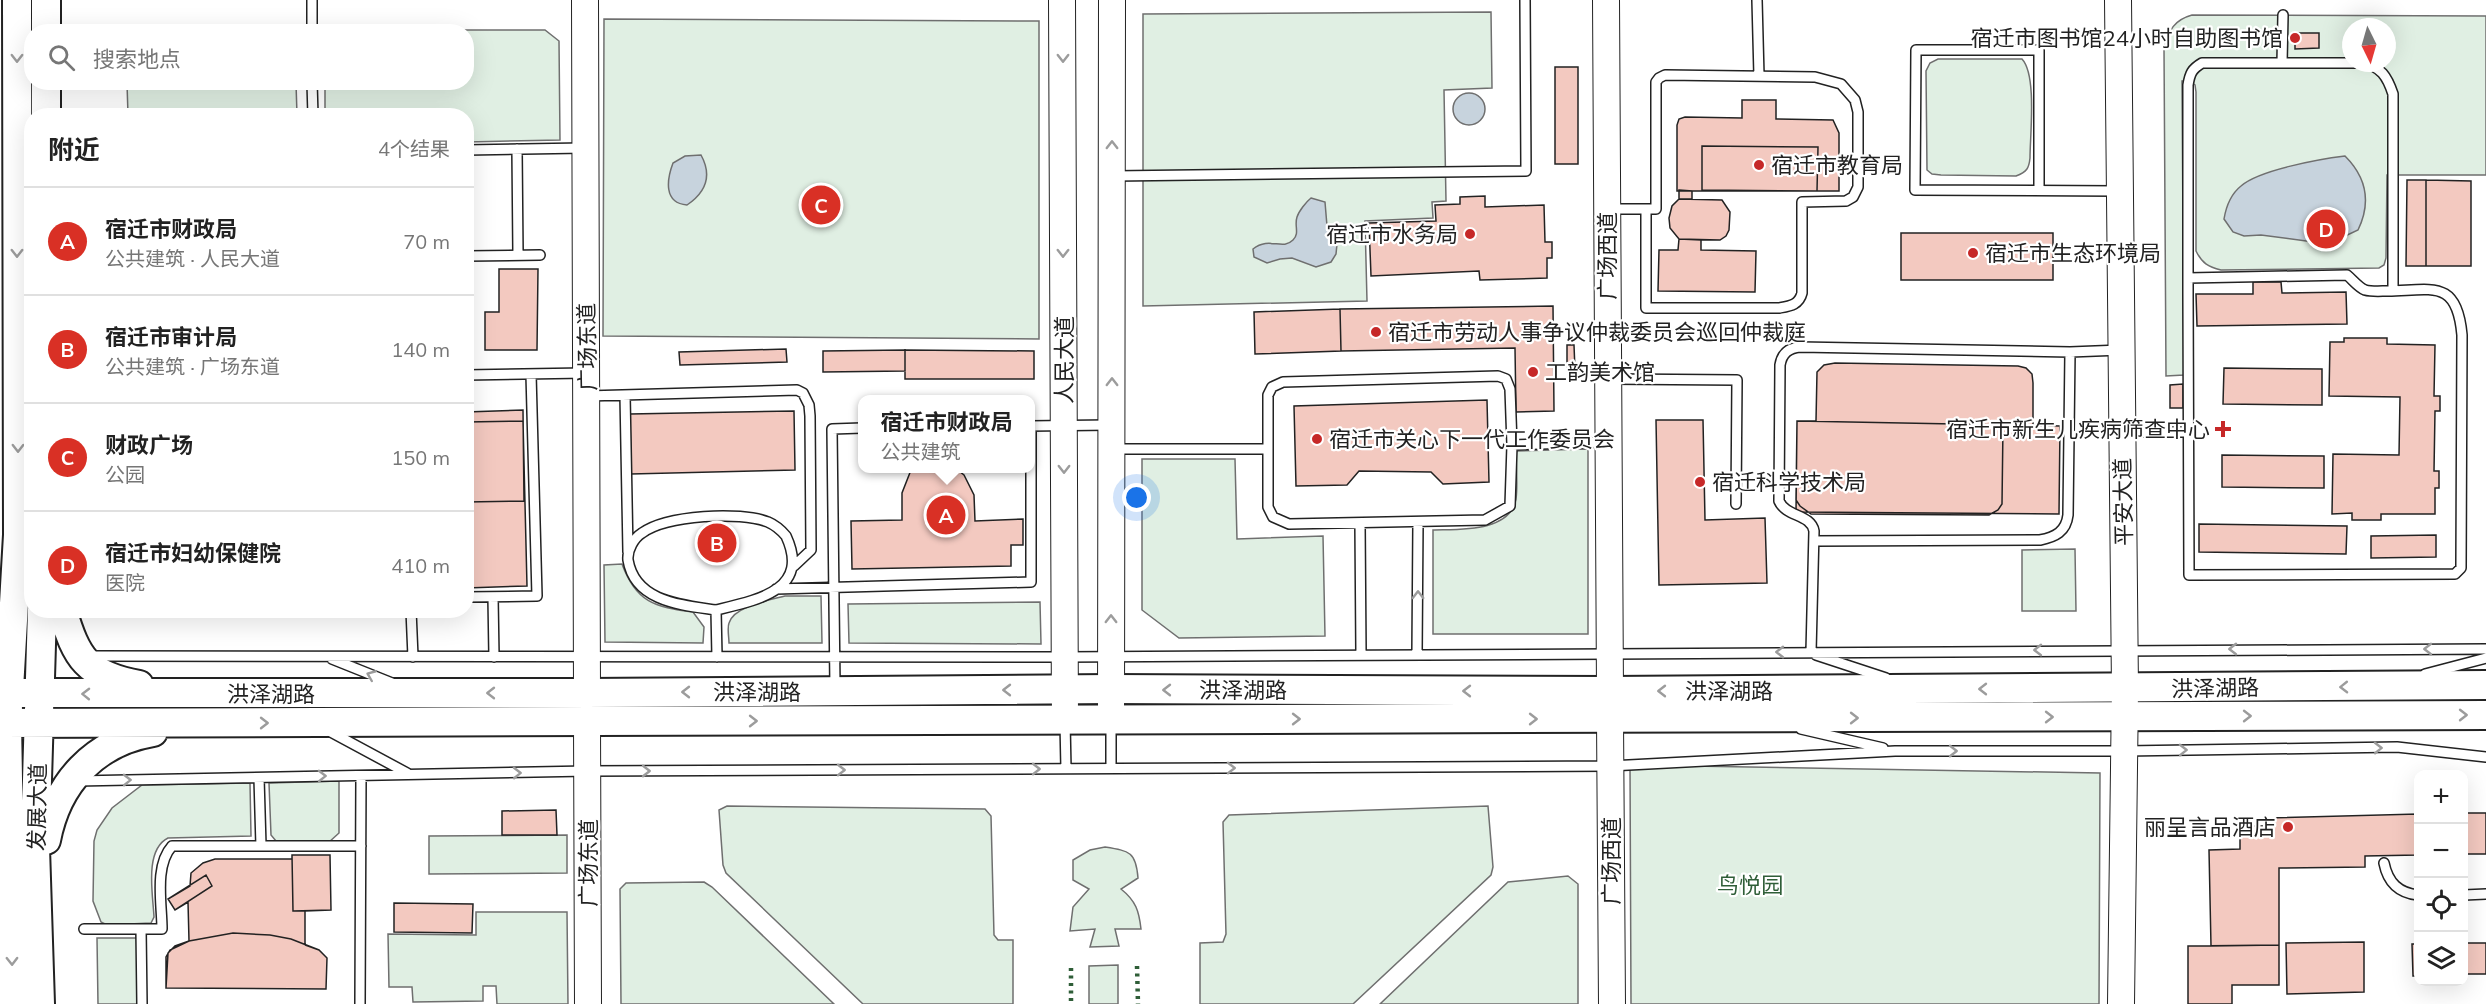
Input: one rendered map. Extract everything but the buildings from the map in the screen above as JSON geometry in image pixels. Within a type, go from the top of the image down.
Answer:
[{"type":"main road","name":"发展大道","points":[[17,0],[13,383],[18,535],[4,693],[4,723],[24,916],[40,1004]]},
{"type":"main road","points":[[46,0],[46,24]]},
{"type":"main road","points":[[46,90],[46,108]]},
{"type":"main road","points":[[0,573],[18,535]]},
{"type":"main road","name":"发展大道","points":[[12,1004],[35,848],[42,618]]},
{"type":"main road","points":[[65,618],[80,657],[102,674],[115,681],[206,694]]},
{"type":"main road","name":"洪泽湖路","points":[[4,693],[588,693],[1111,689],[1610,705],[1754,718],[2125,703],[2380,686],[2486,685]]},
{"type":"main road","name":"洪泽湖路","points":[[4,723],[1065,720],[1610,705],[1919,690],[2125,703],[2486,715]]},
{"type":"main road","points":[[24,916],[53,811],[69,781],[93,758],[117,743],[136,735],[206,723]]},
{"type":"main road","points":[[0,875],[24,916]]},
{"type":"street","name":"广场东道","points":[[585,0],[588,693]]},
{"type":"street","name":"人民大道","points":[[1062,0],[1065,720]]},
{"type":"street","points":[[1111,719],[1112,0]]},
{"type":"street","name":"广场西道","points":[[1606,0],[1612,1004]]},
{"type":"street","name":"平安大道","points":[[2118,0],[2125,650],[2121,1004]]},
{"type":"street","name":"广场东道","points":[[588,721],[588,1004]]},
{"type":"lane","points":[[312,0],[312,24]]},
{"type":"lane","points":[[1112,176],[1526,171],[1525,0]]},
{"type":"lane","points":[[1757,0],[1759,76]]},
{"type":"lane","points":[[2283,15],[2283,63]]},
{"type":"lane","points":[[2039,190],[2039,50],[1916,50],[1916,190],[2039,190],[2120,190]]},
{"type":"lane","points":[[2188,278],[2347,275],[2359,287],[2367,291],[2393,291],[2431,290],[2444,293],[2453,298],[2461,321],[2461,568],[2455,574],[2189,575],[2190,432],[2188,278],[2188,85],[2190,72],[2202,63],[2363,63],[2375,66],[2383,72],[2393,94],[2393,291]]},
{"type":"lane","points":[[1607,209],[1646,209],[1656,209],[1656,82],[1665,75],[1815,77],[1834,82],[1850,92],[1855,100],[1858,112],[1859,178],[1854,197],[1846,201],[1802,202],[1801,298],[1792,306],[1779,308],[1646,308],[1646,209]]},
{"type":"lane","points":[[312,90],[313,108]]},
{"type":"lane","points":[[474,150],[584,148]]},
{"type":"lane","points":[[517,149],[518,255]]},
{"type":"lane","points":[[474,256],[540,255]]},
{"type":"lane","points":[[1809,652],[1813,525],[1808,520],[1785,509],[1779,501],[1780,365],[1789,350],[1800,347],[2070,352],[2121,350]]},
{"type":"lane","points":[[1814,541],[2040,540],[2061,532],[2067,525],[2068,515],[2070,352]]},
{"type":"lane","points":[[474,597],[537,596],[531,374]]},
{"type":"lane","points":[[474,375],[531,374],[625,395],[797,390],[803,393],[807,399],[810,416],[811,550],[794,566],[788,580],[750,602],[716,610],[682,605],[661,599],[646,591],[629,566],[625,395]]},
{"type":"lane","points":[[1498,376],[1506,379],[1510,389],[1512,445],[1510,506],[1485,520],[1288,524],[1273,517],[1268,507],[1268,449],[1268,395],[1272,387],[1283,382],[1498,376]]},
{"type":"lane","points":[[1608,379],[1737,380],[1736,504]]},
{"type":"lane","points":[[1035,426],[1064,426],[1112,437],[1268,449]]},
{"type":"lane","points":[[835,691],[832,429],[858,428]]},
{"type":"lane","points":[[2123,432],[2190,432]]},
{"type":"lane","points":[[1512,445],[1608,442]]},
{"type":"lane","points":[[776,589],[1031,582],[1030,473]]},
{"type":"lane","points":[[628,554],[632,544],[642,533],[670,521],[743,516],[768,522],[786,536],[794,566]]},
{"type":"lane","points":[[1417,654],[1418,522]]},
{"type":"lane","points":[[1360,523],[1361,654]]},
{"type":"lane","points":[[493,597],[494,657]]},
{"type":"lane","points":[[716,610],[717,657]]},
{"type":"lane","points":[[411,618],[413,657]]},
{"type":"lane","points":[[87,656],[1065,657],[2486,649]]},
{"type":"lane","points":[[1809,652],[1919,690]]},
{"type":"lane","points":[[326,657],[416,693]]},
{"type":"lane","points":[[2380,686],[2486,658]]},
{"type":"lane","points":[[1754,718],[1894,751]]},
{"type":"lane","points":[[1111,719],[1111,768]]},
{"type":"lane","points":[[1065,720],[1066,769]]},
{"type":"lane","points":[[314,723],[409,775]]},
{"type":"lane","points":[[69,781],[588,771],[1610,766],[1894,751],[2125,751],[2397,747],[2486,757]]},
{"type":"lane","points":[[360,1004],[361,776]]},
{"type":"lane","points":[[259,778],[261,846]]},
{"type":"lane","points":[[84,929],[162,929],[162,867],[165,853],[172,846],[360,846]]},
{"type":"lane","points":[[2384,863],[2386,874],[2396,888],[2414,894]]},
{"type":"lane","points":[[2468,895],[2486,894]]},
{"type":"lane","points":[[141,929],[142,1004]]},
{"type":"green space","points":[[1491,12],[1492,88],[1444,90],[1446,201],[1432,202],[1433,218],[1365,221],[1367,301],[1143,306],[1143,14]]},
{"type":"green space","points":[[2192,15],[2486,16],[2486,175],[2387,175],[2386,258],[2384,265],[2379,268],[2216,269],[2203,261],[2196,251],[2196,92],[2195,85],[2189,81],[2182,81],[2184,375],[2166,376],[2164,48],[2173,27]]},
{"type":"green space","points":[[604,19],[1039,21],[1039,339],[603,336]]},
{"type":"green space","points":[[474,30],[545,30],[559,41],[560,140],[474,142],[474,108],[325,108],[325,90],[474,90]]},
{"type":"green space","points":[[1938,59],[2022,59],[2030,78],[2032,106],[2030,158],[2025,171],[2016,176],[1941,175],[1932,174],[1927,170],[1926,71],[1930,63]]},
{"type":"green space","points":[[127,90],[296,90],[297,108],[128,108]]},
{"type":"green space","points":[[1588,449],[1588,634],[1433,634],[1433,530],[1481,527],[1504,518],[1512,510],[1516,499],[1516,451]]},
{"type":"green space","points":[[1142,459],[1235,459],[1237,539],[1323,536],[1325,636],[1179,638],[1142,610]]},
{"type":"green space","points":[[2075,549],[2076,611],[2022,611],[2022,550]]},
{"type":"green space","points":[[622,564],[627,577],[640,595],[657,605],[693,612],[704,627],[703,643],[605,642],[604,565]]},
{"type":"green space","points":[[785,596],[821,596],[822,643],[729,643],[728,630],[732,617],[745,608]]},
{"type":"green space","points":[[1040,602],[1041,644],[849,643],[848,604]]},
{"type":"green space","name":"鸟悦园","points":[[1630,765],[2100,773],[2099,1004],[1631,1004]]},
{"type":"green space","points":[[339,781],[339,833],[328,843],[276,841],[271,835],[269,783]]},
{"type":"green space","points":[[250,783],[251,836],[168,838],[160,844],[153,862],[154,917],[151,923],[107,925],[101,922],[93,901],[94,841],[97,830],[112,808],[142,785]]},
{"type":"green space","points":[[727,806],[985,809],[991,816],[994,935],[998,940],[1013,940],[1013,1004],[863,1004],[726,873],[723,865],[719,810]]},
{"type":"green space","points":[[1488,806],[1493,867],[1491,875],[1353,1004],[1200,1004],[1200,943],[1223,942],[1226,934],[1223,822],[1229,815]]},
{"type":"green space","points":[[567,835],[567,873],[429,874],[429,836]]},
{"type":"green space","points":[[1105,847],[1130,854],[1136,863],[1138,878],[1121,889],[1136,907],[1141,929],[1115,929],[1119,946],[1090,947],[1095,929],[1070,931],[1073,907],[1089,889],[1073,880],[1073,860],[1090,850]]},
{"type":"green space","points":[[1568,876],[1578,884],[1578,1004],[1380,1004],[1508,882]]},
{"type":"green space","points":[[704,882],[712,887],[834,1004],[621,1004],[620,889],[626,883]]},
{"type":"green space","points":[[476,912],[567,912],[568,1004],[497,1004],[496,986],[483,986],[483,1001],[413,1002],[412,987],[389,987],[388,934],[476,935]]},
{"type":"green space","points":[[97,938],[137,938],[138,1004],[98,1004]]},
{"type":"green space","points":[[1118,965],[1118,1004],[1089,1004],[1089,966]]},
{"type":"shaded area","points":[[1469,93],[1481,97],[1485,109],[1481,121],[1469,125],[1457,121],[1453,109],[1457,97]]},
{"type":"shaded area","points":[[701,155],[706,169],[703,189],[687,205],[679,203],[670,195],[668,183],[673,163],[685,156]]},
{"type":"shaded area","points":[[2345,156],[2358,173],[2365,191],[2365,210],[2358,230],[2339,239],[2321,243],[2261,235],[2244,236],[2233,232],[2224,219],[2228,205],[2237,189],[2250,180],[2290,166]]},
{"type":"shaded area","points":[[1311,198],[1325,202],[1327,226],[1337,244],[1336,254],[1331,262],[1316,267],[1292,258],[1267,263],[1254,257],[1253,249],[1259,245],[1284,244],[1293,240],[1296,235],[1298,215]]},
{"type":"hedge","points":[[1137,966],[1138,1004]]},
{"type":"hedge","points":[[1071,968],[1071,1004]]},
{"type":"place","name":"宿迁市图书馆24小时自助图书馆","points":[[2295,38]]},
{"type":"place","name":"宿迁市教育局","points":[[1759,165]]},
{"type":"place","name":"财政广场","points":[[821,205]]},
{"type":"place","name":"宿迁市妇幼保健院","points":[[2326,229]]},
{"type":"place","name":"宿迁市水务局","points":[[1470,234]]},
{"type":"place","name":"宿迁市生态环境局","points":[[1973,253]]},
{"type":"place","name":"宿迁市劳动人事争议仲裁委员会巡回仲裁庭","points":[[1376,332]]},
{"type":"place","name":"工韵美术馆","points":[[1533,372]]},
{"type":"place","name":"宿迁市新生儿疾病筛查中心","points":[[2223,429]]},
{"type":"place","name":"宿迁市关心下一代工作委员会","points":[[1317,439]]},
{"type":"place","name":"宿迁科学技术局","points":[[1700,482]]},
{"type":"place","name":"宿迁市财政局","points":[[946,515]]},
{"type":"place","name":"宿迁市审计局","points":[[717,543]]},
{"type":"place","name":"丽呈言品酒店","points":[[2288,827]]}]
